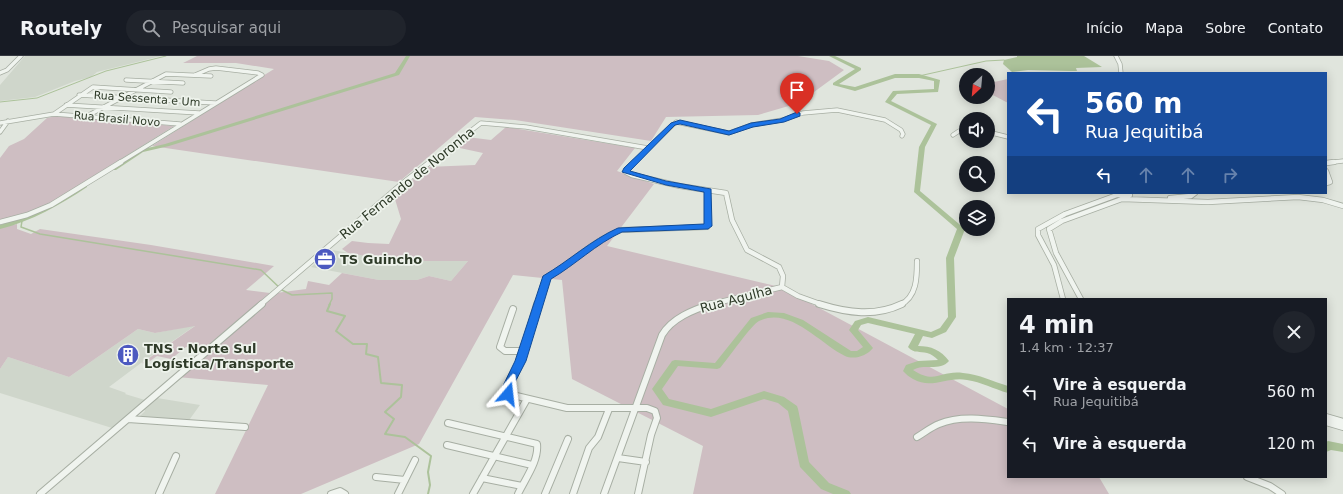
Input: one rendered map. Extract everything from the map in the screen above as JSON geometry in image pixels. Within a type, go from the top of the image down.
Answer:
[{"type":"street","points":[[0,73],[7,70],[21,56]]},
{"type":"street","points":[[1116,56],[1120,64],[1121,72]]},
{"type":"street","points":[[0,222],[28,215],[51,205],[180,124],[262,75],[233,69],[209,69],[195,75]]},
{"type":"street","points":[[86,116],[167,74],[211,76]]},
{"type":"street","points":[[126,80],[183,83]]},
{"type":"street","points":[[0,123],[54,114],[79,95],[95,87],[171,92]]},
{"type":"street","name":"Rua Sessenta e Um","points":[[79,95],[215,104]]},
{"type":"street","points":[[66,105],[105,106],[199,113]]},
{"type":"street","points":[[638,494],[657,414],[651,409],[567,408],[527,399],[505,392],[519,366],[546,278],[563,268],[610,234],[621,230],[707,227],[708,191],[666,183],[626,172],[626,170],[648,148],[676,122],[728,133],[751,125],[782,120],[803,113],[826,110],[846,111],[888,121],[902,132],[902,136]]},
{"type":"street","name":"Rua Brasil Novo","points":[[54,114],[180,124]]},
{"type":"street","points":[[0,132],[8,122]]},
{"type":"street","name":"Rua Fernando de Noronha","points":[[40,494],[402,183],[481,123],[526,127],[648,148]]},
{"type":"street","points":[[952,135],[959,131]]},
{"type":"street","points":[[995,134],[1007,137]]},
{"type":"street","points":[[1327,163],[1343,161]]},
{"type":"street","points":[[1327,173],[1330,182],[1327,183]]},
{"type":"street","name":"Rua Agulha","points":[[708,191],[726,194],[732,220],[746,248],[782,270],[782,287]]},
{"type":"street","points":[[1063,298],[1054,265],[1037,232],[1040,226],[1061,215],[1117,196],[1175,198],[1191,196],[1194,194]]},
{"type":"street","points":[[1080,298],[1072,286],[1050,238],[1049,229],[1062,221],[1097,210],[1116,201],[1129,198],[1164,201],[1216,202],[1298,197],[1323,200],[1343,206]]},
{"type":"street","name":"Rua Agulha","points":[[604,494],[618,458],[634,408],[664,332],[670,325],[690,313],[732,298],[782,287],[800,297],[849,312],[876,312],[892,308],[907,301],[911,296],[915,285],[917,261]]},
{"type":"street","points":[[513,309],[500,347],[505,351],[523,351]]},
{"type":"street","points":[[473,494],[527,399]]},
{"type":"street","points":[[573,494],[589,448],[598,437],[609,409]]},
{"type":"street","points":[[1327,417],[1343,422]]},
{"type":"street","points":[[128,419],[245,427]]},
{"type":"street","points":[[917,437],[938,424],[946,421],[983,419],[1007,422]]},
{"type":"street","points":[[1327,422],[1343,427]]},
{"type":"street","points":[[448,423],[538,445],[532,465],[518,494]]},
{"type":"street","points":[[545,494],[568,438]]},
{"type":"street","points":[[446,445],[532,465]]},
{"type":"street","points":[[159,494],[176,456]]},
{"type":"street","points":[[618,458],[646,462]]},
{"type":"street","points":[[398,494],[415,460]]},
{"type":"street","points":[[376,477],[405,480]]},
{"type":"street","points":[[482,478],[522,486]]},
{"type":"street","points":[[1250,478],[1270,486],[1282,494]]},
{"type":"street","points":[[331,494],[340,491],[344,493]]},
{"type":"shaded area","points":[[25,56],[161,56],[97,72],[91,77],[75,81],[35,97],[0,101],[0,85]]},
{"type":"shaded area","points":[[197,56],[798,56],[829,61],[844,70],[799,103],[758,115],[666,117],[651,141],[515,120],[475,117],[399,182],[152,146],[274,69],[236,63],[183,63]]},
{"type":"shaded area","points":[[1017,56],[1084,56],[1102,67],[1076,68],[1077,71],[1028,70],[1012,72],[1003,64],[1004,60]]},
{"type":"shaded area","points":[[1007,79],[1007,102],[995,96],[995,82]]},
{"type":"shaded area","points":[[56,116],[174,126],[41,209],[0,220],[0,158],[9,146],[24,139],[47,118]]},
{"type":"shaded area","points":[[506,127],[635,148],[617,171],[654,184],[607,246],[780,287],[1007,408],[1007,478],[1100,478],[1109,494],[693,494],[703,446],[572,379],[562,280],[513,275],[419,444],[301,494],[215,494],[268,385],[177,377],[276,293],[306,289],[308,281],[329,285],[342,273],[379,280],[417,280],[429,276],[451,281],[468,261],[396,261],[348,253],[342,249],[352,241],[389,244],[401,219],[394,196],[427,167],[475,165],[483,153],[455,147],[467,137],[491,140]]},
{"type":"shaded area","points":[[17,224],[17,229],[31,234],[40,229],[151,245],[274,266],[246,290],[270,293],[201,351],[186,347],[171,359],[157,356],[146,364],[142,363],[195,326],[155,333],[138,329],[69,377],[8,357],[0,369],[0,228]]},
{"type":"shaded area","points":[[332,250],[396,261],[468,261],[451,281],[429,276],[417,280],[379,280],[311,267]]},
{"type":"shaded area","name":"TNS - Norte Sul Logística/Transporte","points":[[196,325],[109,387],[145,400],[112,428],[0,393],[0,369],[8,357],[69,377],[138,329],[155,333]]},
{"type":"shaded area","points":[[157,398],[200,405],[187,423],[137,419],[145,411],[144,409]]},
{"type":"waterway","points":[[0,102],[37,98],[106,71],[166,56]]},
{"type":"waterway","points":[[114,169],[141,151],[167,145],[397,74],[408,56]]},
{"type":"waterway","points":[[831,56],[859,69],[835,84],[855,89],[895,76],[919,76],[937,80],[936,91],[895,92],[888,102],[934,124],[922,147],[917,192],[961,229],[950,258],[952,317],[943,330],[932,335],[921,332]]},
{"type":"waterway","points":[[919,76],[986,61],[1004,60]]},
{"type":"waterway","points":[[0,227],[44,210],[85,186]]},
{"type":"waterway","points":[[22,221],[21,227],[40,234],[261,270],[282,290],[292,295],[332,293],[332,299],[329,305]]},
{"type":"waterway","points":[[330,304],[327,311],[345,316],[336,331],[353,344],[367,344],[366,354],[378,357],[381,383],[402,385],[401,397],[385,412],[394,419],[385,434],[405,437],[431,456],[428,472],[430,485],[428,494]]},
{"type":"waterway","points":[[845,494],[825,486],[804,464],[793,409],[781,400],[764,395],[711,413],[666,402],[657,389],[675,363],[717,366],[754,320],[768,315],[784,316],[800,322],[849,354],[859,354],[868,348],[853,330],[858,323],[868,320],[921,332]]},
{"type":"waterway","points":[[921,332],[913,347],[916,349],[932,351],[944,361],[935,364],[913,365],[909,367],[908,371],[917,377],[931,381],[948,376],[963,376],[1007,390]]},
{"type":"waterway","points":[[1327,446],[1328,445],[1343,448]]},
{"type":"place","name":"TS Guincho","points":[[325,259]]},
{"type":"place","name":"TNS - Norte Sul Logística/Transporte","points":[[128,355]]},
{"type":"route","points":[[508,394],[505,392],[521,361],[546,278],[556,273],[610,234],[617,231],[626,229],[705,228],[708,226],[708,191],[666,183],[632,175],[626,172],[626,170],[648,148],[676,122],[729,133],[751,125],[774,122],[797,114]]}]
